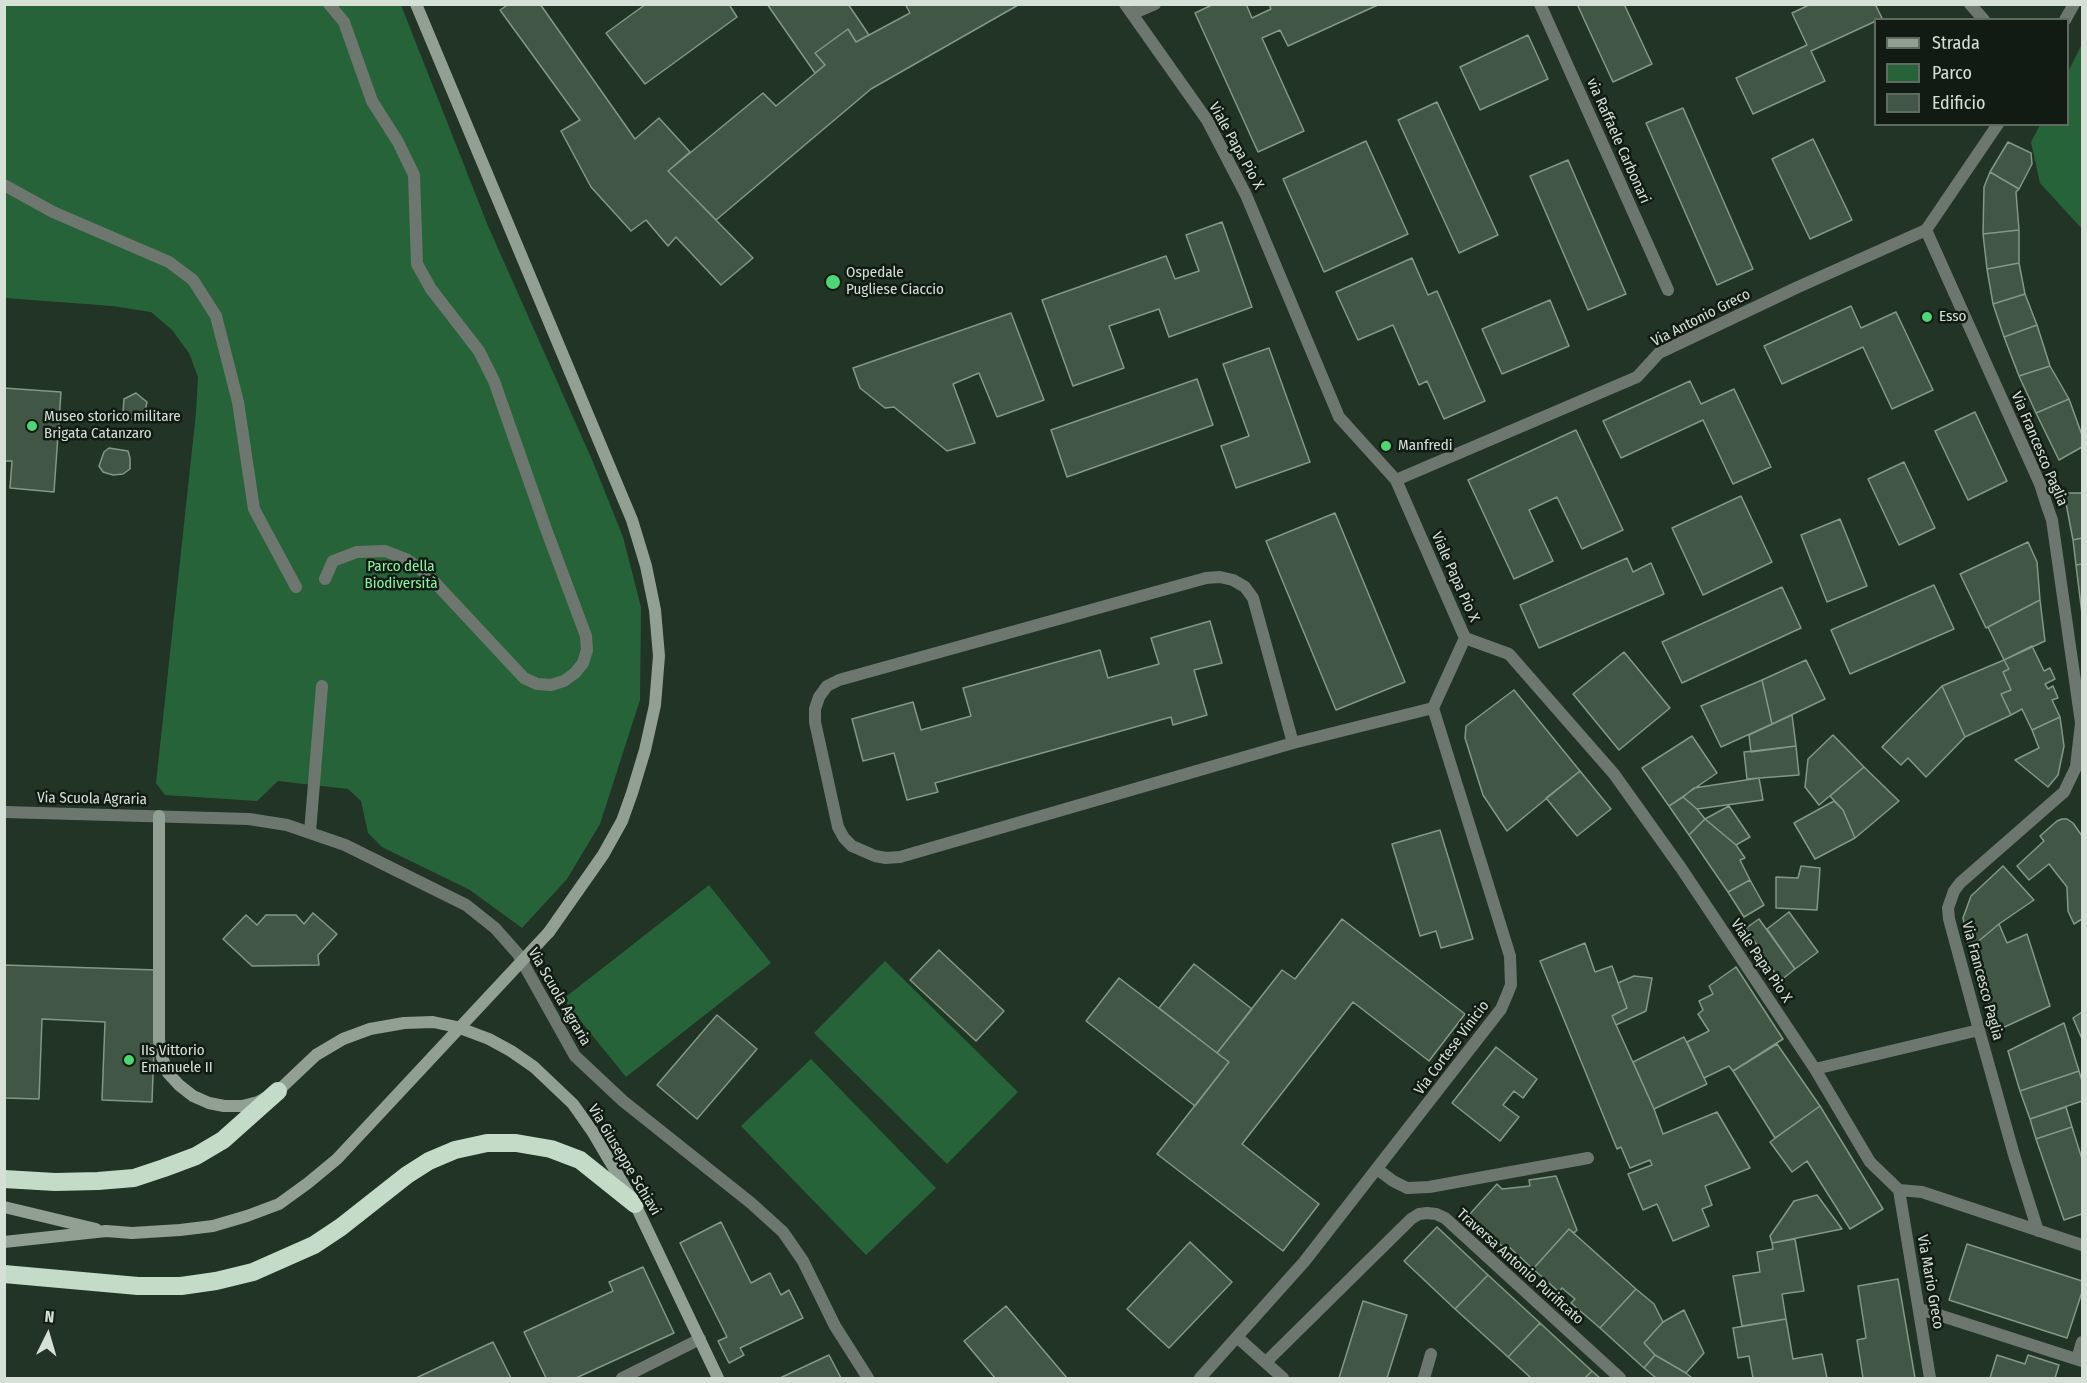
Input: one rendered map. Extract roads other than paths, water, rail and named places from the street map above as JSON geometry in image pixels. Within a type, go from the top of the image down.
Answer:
[{"type":"highway","points":[[4,1179],[56,1182],[134,1178],[196,1156],[223,1140],[278,1091]]},
{"type":"highway","points":[[4,1274],[138,1286],[181,1286],[253,1272],[314,1245],[429,1161],[455,1150],[487,1143],[516,1143],[551,1149],[580,1160],[635,1204]]},
{"type":"street","points":[[325,579],[333,561],[357,552],[385,551],[406,559],[427,574],[524,678],[537,684],[551,685],[575,674],[583,663],[587,650],[586,636],[494,381],[479,351],[431,289],[417,264],[414,175],[398,142],[372,100],[344,22],[329,4]]},
{"type":"street","points":[[4,1207],[106,1231],[132,1233],[213,1226],[279,1204],[308,1184],[337,1159],[549,932],[603,855],[622,821],[632,793],[655,705],[659,656],[655,610],[646,566],[632,520],[416,4]]},
{"type":"street","points":[[1129,9],[1155,4]]},
{"type":"street","name":"via Raffaele Carbonari","points":[[1540,4],[1668,290]]},
{"type":"street","points":[[1970,4],[1982,18]]},
{"type":"street","points":[[2066,18],[2074,4]]},
{"type":"street","name":"Viale Papa Pio X","points":[[1129,9],[1207,120],[1246,195],[1339,417],[1396,480],[1465,638],[1509,654],[1614,774],[1681,868],[1815,1069],[1870,1162],[1899,1190]]},
{"type":"street","points":[[1926,230],[1997,126]]},
{"type":"street","points":[[4,185],[53,212],[169,262],[193,280],[216,316],[238,402],[254,509],[296,587]]},
{"type":"street","name":"Via Antonio Greco","points":[[1396,480],[1637,376],[1659,353],[1926,230]]},
{"type":"street","name":"Via Francesco Paglia","points":[[1926,230],[2035,473],[2052,520],[2081,723],[2076,767],[2064,792],[1960,883],[1950,898],[1949,919],[2014,1155],[2038,1231]]},
{"type":"street","points":[[1293,742],[1253,598],[1245,587],[1233,580],[1220,577],[1206,578],[839,680],[827,686],[819,697],[815,710],[815,722],[838,827],[852,846],[886,858],[911,854],[1293,742],[1433,708],[1465,638]]},
{"type":"street","points":[[310,832],[322,686]]},
{"type":"street","name":"Via Cortese Vinicio","points":[[1200,1378],[1304,1262],[1501,1010],[1511,985],[1510,956],[1433,708]]},
{"type":"street","name":"Via Scuola Agraria","points":[[4,812],[249,819],[287,825],[345,845],[466,905],[495,928],[518,954],[575,1056],[623,1101],[751,1203],[783,1232],[803,1261],[835,1326],[868,1378]]},
{"type":"street","name":"Via Giuseppe Schiavi","points":[[159,816],[159,1040],[168,1073],[179,1085],[192,1096],[209,1103],[242,1106],[258,1102],[278,1091],[316,1055],[343,1039],[370,1029],[404,1023],[433,1022],[457,1027],[489,1039],[534,1067],[573,1104],[635,1204],[718,1378]]},
{"type":"street","points":[[1815,1069],[1979,1030]]},
{"type":"street","points":[[1377,1169],[1407,1188],[1429,1187],[1588,1158]]},
{"type":"street","points":[[1899,1190],[1922,1192],[2082,1245]]},
{"type":"street","name":"Via Mario Greco","points":[[1899,1190],[1930,1378]]},
{"type":"street","name":"Traversa Antonio Purificato","points":[[1266,1362],[1411,1219],[1419,1214],[1427,1213],[1445,1218],[1620,1378]]},
{"type":"street","points":[[4,1242],[106,1231]]},
{"type":"street","points":[[1920,1310],[2080,1360],[2082,1342]]},
{"type":"street","points":[[1237,1337],[1283,1378]]},
{"type":"street","points":[[622,1378],[700,1340]]},
{"type":"street","points":[[1424,1378],[1431,1354]]},
{"type":"place","name":"Ospedale Pugliese Ciaccio","points":[[833,282]]},
{"type":"place","name":"Esso","points":[[1927,317]]},
{"type":"place","name":"Museo storico militare Brigata Catanzaro","points":[[32,426]]},
{"type":"place","name":"Manfredi","points":[[1386,446]]},
{"type":"place","name":"IIs Vittorio Emanuele II","points":[[129,1060]]},
{"type":"park label","name":"Parco della Biodiversità","points":[[401,576]]}]
